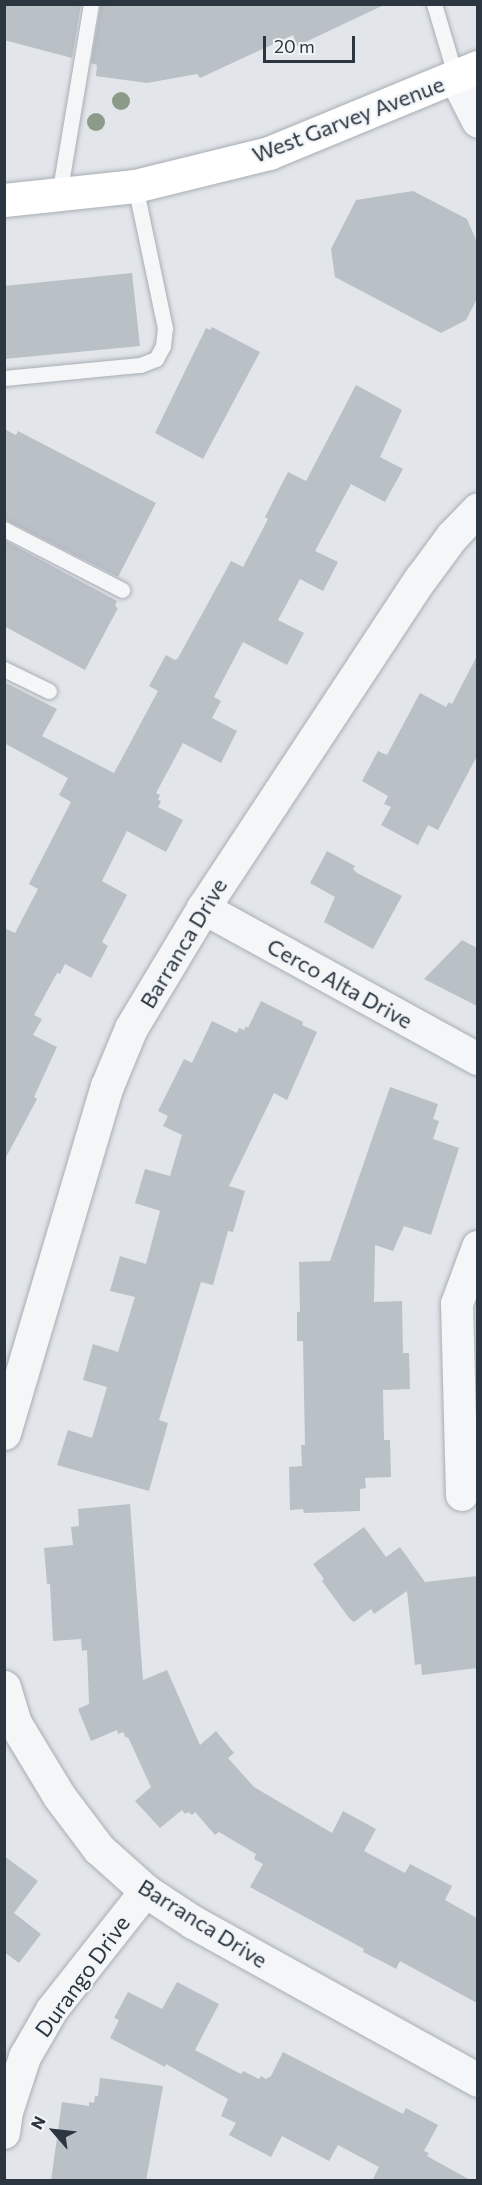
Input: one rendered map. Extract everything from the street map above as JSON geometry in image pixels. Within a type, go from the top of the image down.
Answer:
[{"type":"main road","name":"West Garvey Avenue","points":[[4,200],[135,186],[269,153],[467,73]]},
{"type":"street","points":[[467,73],[477,121]]},
{"type":"street","name":"Barranca Drive","points":[[4,1433],[107,1086],[131,1028],[203,908],[421,578],[452,536],[477,509]]},
{"type":"street","name":"Cerco Alta Drive","points":[[203,908],[477,1059]]},
{"type":"street","points":[[462,1495],[457,1304],[477,1247]]},
{"type":"street","name":"Barranca Drive","points":[[4,1687],[15,1723],[59,1796],[99,1849],[146,1892],[193,1922],[477,2080]]},
{"type":"street","name":"Durango Drive","points":[[4,2133],[7,2112],[25,2057],[52,2010],[146,1892]]},
{"type":"lane","points":[[59,195],[91,4]]},
{"type":"lane","points":[[434,4],[467,73]]},
{"type":"lane","points":[[4,378],[140,365],[156,359],[163,346],[165,328],[135,186]]},
{"type":"lane","points":[[4,529],[123,590]]},
{"type":"lane","points":[[4,669],[49,691]]},
{"type":"building","points":[[4,4],[81,4],[72,58],[4,40]]},
{"type":"building","points":[[101,4],[386,4],[297,46],[293,35],[200,78],[197,74],[147,83],[96,76],[97,65],[91,63]]},
{"type":"building","points":[[413,191],[467,219],[477,242],[477,299],[466,320],[441,333],[335,277],[331,249],[356,200]]},
{"type":"building","points":[[132,273],[140,346],[4,359],[4,286]]},
{"type":"building","points":[[212,327],[260,352],[203,459],[155,433],[206,328],[210,330]]},
{"type":"building","points":[[356,385],[402,410],[380,457],[403,469],[385,502],[351,484],[315,551],[338,562],[323,591],[300,579],[278,620],[304,633],[287,665],[243,642],[214,697],[221,701],[212,718],[237,731],[221,763],[183,743],[156,793],[160,795],[158,800],[161,801],[158,807],[183,820],[166,852],[127,831],[102,881],[127,895],[102,942],[108,946],[91,978],[65,964],[60,974],[57,973],[34,1015],[42,1019],[33,1035],[57,1047],[34,1097],[37,1099],[4,1161],[4,928],[15,933],[38,889],[29,884],[71,802],[59,795],[68,778],[4,743],[4,682],[57,709],[42,736],[114,773],[158,691],[149,686],[166,655],[175,660],[178,658],[231,561],[243,567],[268,519],[265,517],[288,472],[306,481]]},
{"type":"building","points":[[4,429],[16,435],[18,431],[156,503],[118,577],[4,519]]},
{"type":"building","points":[[4,540],[117,601],[115,606],[118,608],[85,670],[4,626]]},
{"type":"building","points":[[477,656],[477,756],[438,830],[428,825],[418,845],[381,825],[391,807],[384,804],[388,796],[362,781],[378,751],[387,755],[420,693],[446,707],[449,702],[452,704]]},
{"type":"building","points":[[327,851],[355,866],[353,869],[357,873],[402,896],[373,949],[324,922],[335,897],[310,883]]},
{"type":"building","points":[[462,940],[477,948],[477,1006],[424,979]]},
{"type":"building","points":[[261,1001],[303,1022],[302,1025],[317,1032],[287,1100],[274,1093],[229,1186],[245,1191],[233,1232],[228,1231],[213,1285],[201,1282],[159,1420],[168,1423],[149,1491],[57,1465],[68,1430],[92,1438],[107,1387],[83,1380],[93,1344],[118,1352],[135,1297],[110,1291],[120,1256],[146,1264],[160,1211],[135,1203],[145,1169],[170,1176],[182,1135],[163,1126],[168,1116],[158,1111],[184,1059],[192,1063],[212,1021],[237,1033],[239,1028],[244,1030],[246,1026],[248,1028]]},
{"type":"building","points":[[390,1087],[438,1104],[433,1119],[439,1121],[433,1139],[459,1148],[431,1235],[404,1226],[393,1251],[375,1245],[374,1302],[402,1301],[403,1353],[409,1353],[410,1389],[383,1390],[384,1440],[390,1440],[391,1477],[365,1478],[366,1488],[360,1489],[360,1511],[304,1513],[303,1509],[290,1510],[289,1467],[302,1466],[301,1445],[305,1445],[303,1341],[297,1341],[297,1312],[300,1312],[299,1262],[330,1261]]},
{"type":"building","points":[[130,1504],[143,1680],[167,1670],[200,1745],[216,1731],[234,1753],[228,1758],[254,1787],[332,1833],[343,1811],[376,1829],[364,1851],[405,1873],[410,1864],[452,1886],[445,1900],[477,1918],[477,2003],[400,1961],[396,1969],[250,1887],[263,1864],[254,1859],[256,1854],[219,1832],[215,1835],[195,1812],[192,1815],[188,1812],[185,1814],[182,1810],[160,1828],[135,1801],[151,1787],[128,1737],[126,1738],[123,1732],[118,1734],[117,1730],[91,1741],[78,1709],[89,1704],[87,1650],[82,1651],[81,1639],[53,1641],[50,1584],[47,1584],[44,1548],[73,1545],[71,1527],[79,1526],[78,1509]]},
{"type":"building","points":[[364,1527],[386,1557],[400,1547],[425,1582],[477,1576],[477,1668],[422,1675],[421,1664],[415,1665],[407,1591],[374,1614],[371,1609],[354,1622],[349,1618],[322,1581],[324,1579],[313,1564]]},
{"type":"building","points":[[4,1856],[38,1881],[14,1913],[41,1934],[19,1963],[4,1952]]},
{"type":"building","points":[[177,1982],[219,2004],[195,2050],[241,2074],[243,2071],[259,2079],[261,2076],[266,2079],[271,2076],[283,2052],[403,2114],[406,2108],[438,2125],[424,2151],[429,2153],[427,2156],[472,2181],[372,2181],[379,2167],[338,2145],[329,2161],[282,2136],[271,2157],[229,2135],[236,2123],[221,2116],[228,2099],[166,2064],[165,2067],[110,2038],[119,2020],[114,2018],[128,1992],[162,2009]]},
{"type":"building","points":[[100,2078],[163,2086],[146,2181],[51,2181],[62,2102],[89,2106],[89,2102],[94,2103],[95,2096],[98,2096]]}]
